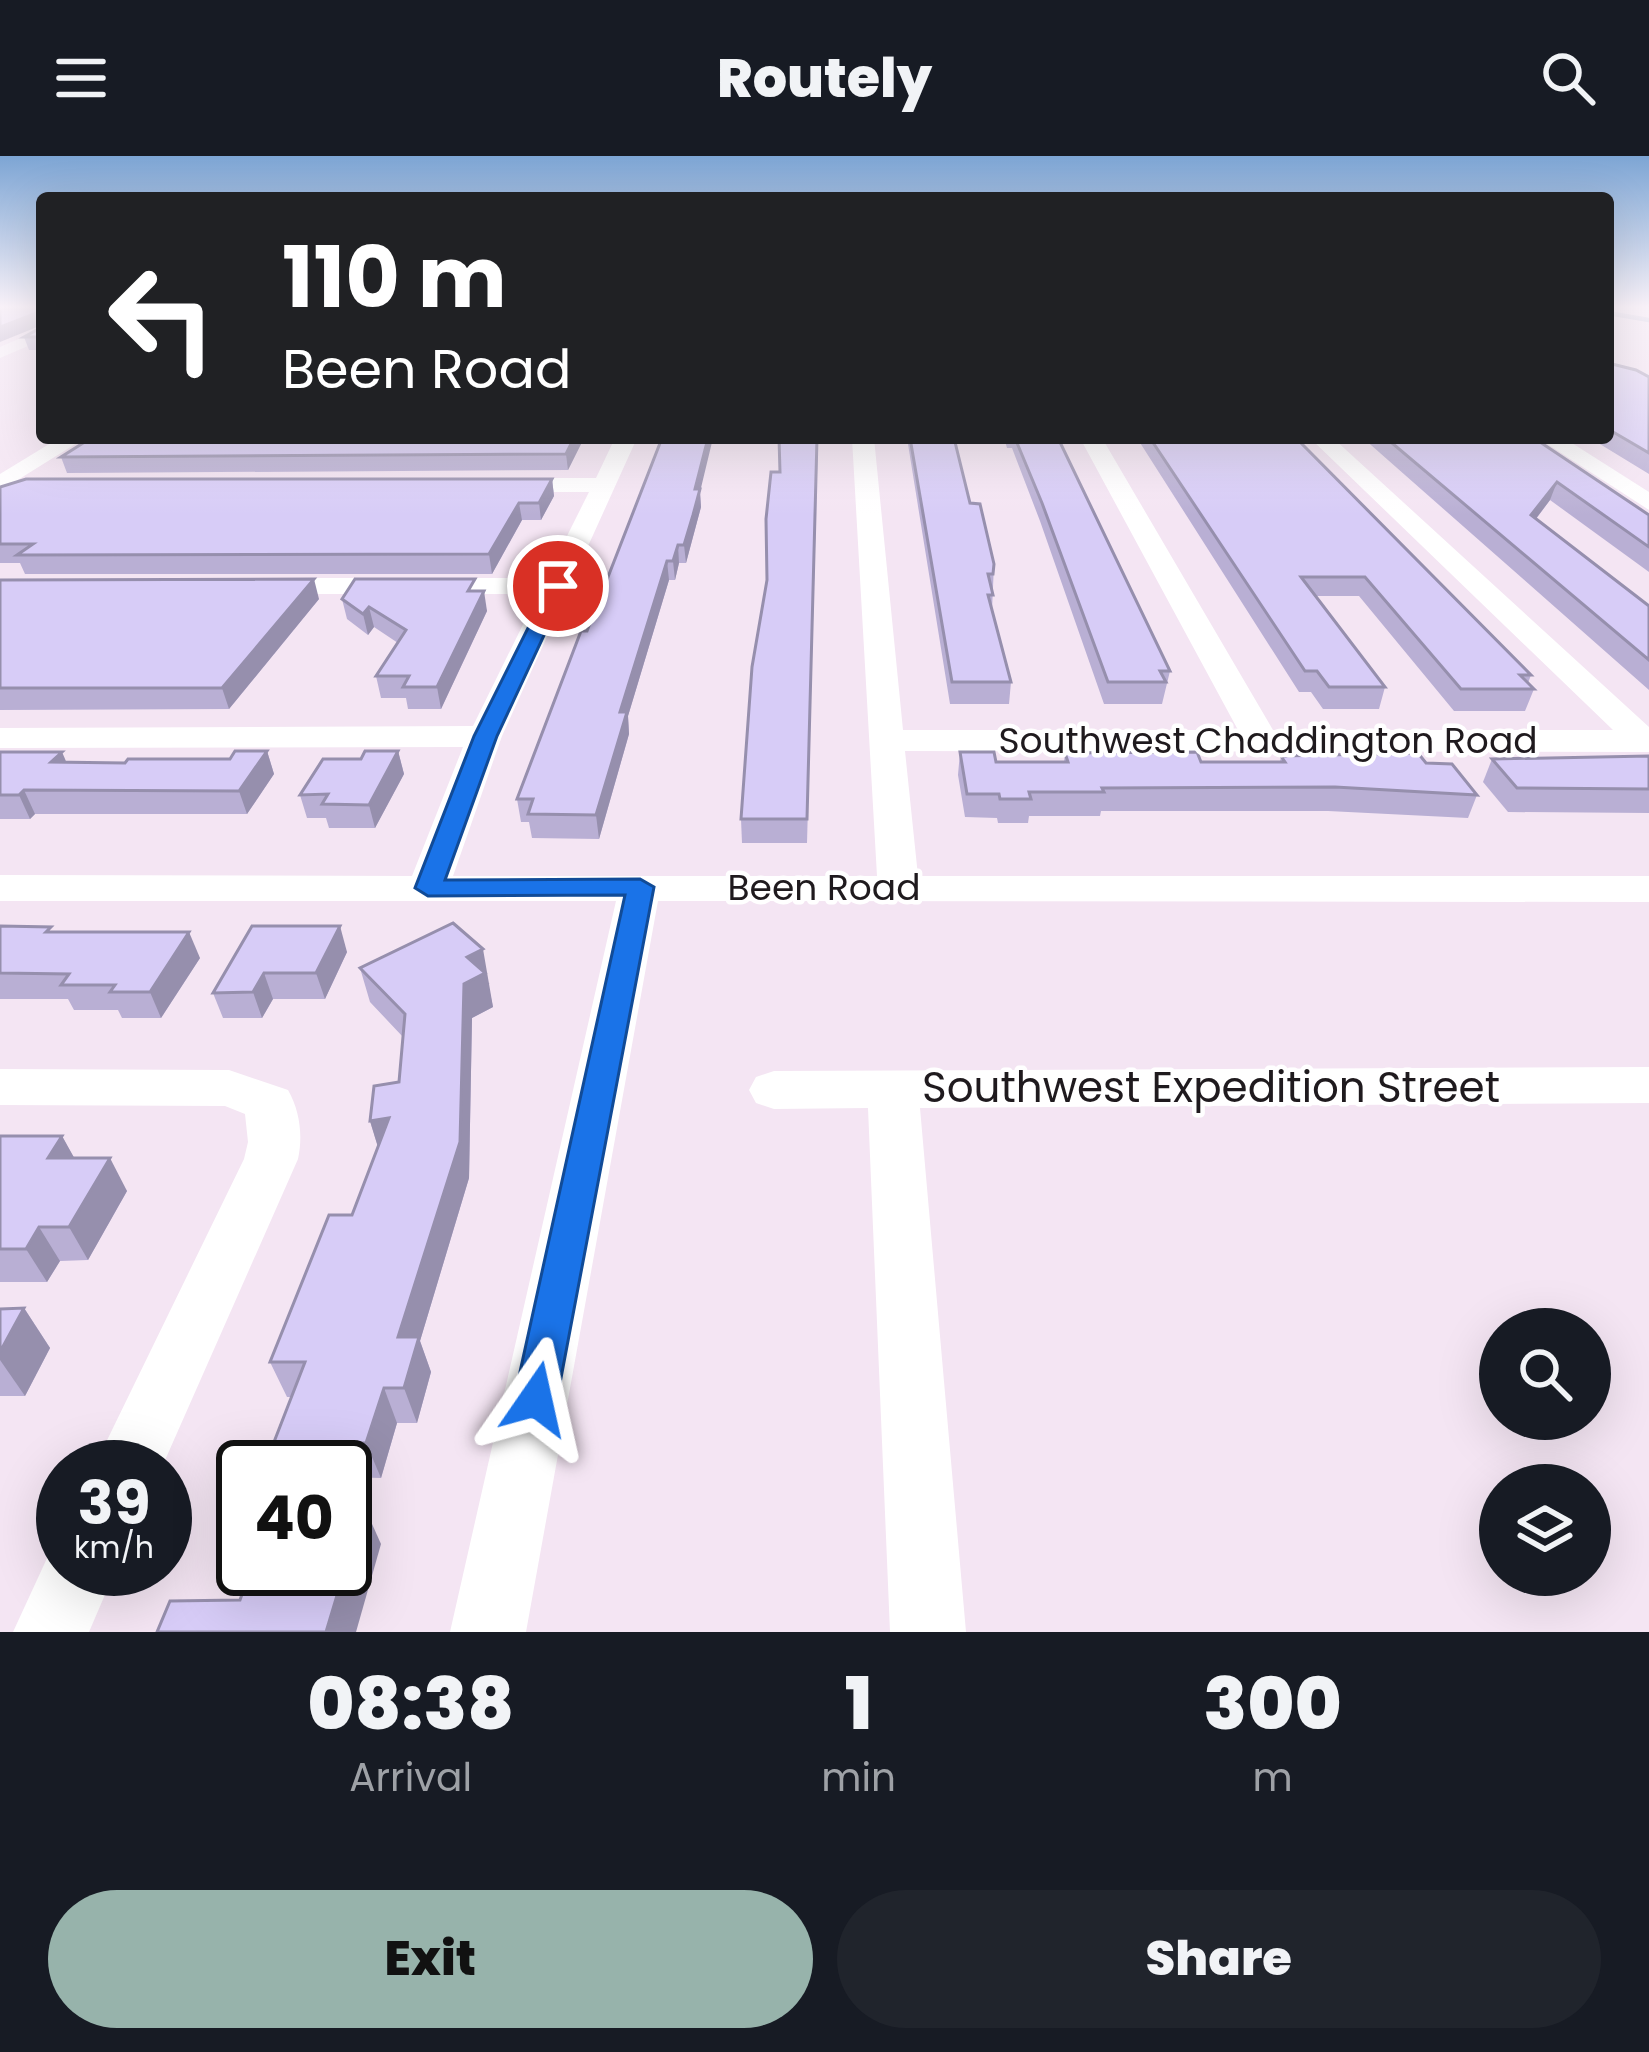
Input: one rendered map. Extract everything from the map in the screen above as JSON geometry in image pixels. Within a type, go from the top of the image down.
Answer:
[{"type":"street","points":[[0,484],[64,444]]},
{"type":"street","points":[[428,888],[485,736],[623,444]]},
{"type":"street","points":[[863,444],[898,887]]},
{"type":"street","points":[[1094,444],[1261,740]]},
{"type":"street","points":[[1327,444],[1647,741]]},
{"type":"street","points":[[1558,444],[1649,503]]},
{"type":"street","points":[[0,484],[46,485]]},
{"type":"street","points":[[464,485],[604,485]]},
{"type":"street","points":[[232,586],[558,586]]},
{"type":"street","points":[[0,738],[485,736]]},
{"type":"street","name":"Southwest Chaddington Road","points":[[887,740],[1647,741]]},
{"type":"street","points":[[488,1632],[640,887]]},
{"type":"street","name":"Been Road","points":[[0,888],[1649,889]]},
{"type":"street","name":"Southwest Expedition Street","points":[[774,1090],[1649,1085]]},
{"type":"street","points":[[0,1087],[229,1088],[270,1103],[275,1142],[271,1160],[141,1440]]},
{"type":"street","points":[[893,1088],[928,1632]]},
{"type":"street","points":[[50,1632],[67,1596]]},
{"type":"building","points":[[1614,377],[1649,377],[1649,453],[1614,433]]},
{"type":"building","points":[[82,444],[571,444],[566,454],[61,457]]},
{"type":"building","points":[[660,444],[706,444],[684,545],[678,545],[673,561],[667,561],[620,712],[627,712],[596,815],[528,814],[533,799],[517,799],[581,631],[587,631]]},
{"type":"building","points":[[779,444],[817,444],[807,819],[741,819],[752,667],[767,580],[771,472],[780,472]]},
{"type":"building","points":[[911,444],[955,444],[970,503],[980,504],[994,564],[993,574],[988,574],[993,595],[988,595],[1011,682],[952,682]]},
{"type":"building","points":[[1017,444],[1061,444],[1170,671],[1160,671],[1166,682],[1108,682]]},
{"type":"building","points":[[1154,444],[1302,444],[1531,675],[1520,675],[1534,689],[1461,689],[1365,577],[1301,577],[1385,687],[1329,687],[1317,671],[1305,671]]},
{"type":"building","points":[[1393,444],[1543,444],[1649,515],[1649,547],[1557,482],[1531,515],[1649,606],[1649,660]]},
{"type":"building","points":[[26,479],[552,479],[539,503],[519,503],[489,554],[17,555],[33,544],[0,544],[0,487]]},
{"type":"building","points":[[314,579],[222,688],[0,688],[0,580]]},
{"type":"building","points":[[355,579],[475,579],[468,591],[484,591],[437,687],[403,687],[409,676],[376,676],[406,630],[369,607],[363,614],[342,599]]},
{"type":"building","points":[[235,751],[267,751],[239,791],[24,790],[19,795],[0,795],[0,752],[62,752],[51,762],[125,763],[128,759],[230,759]]},
{"type":"building","points":[[365,751],[398,751],[369,805],[322,804],[328,794],[300,795],[323,759],[361,759]]},
{"type":"building","points":[[960,752],[994,752],[996,762],[1068,762],[1065,753],[1197,752],[1201,762],[1285,762],[1281,756],[1418,753],[1426,763],[1452,764],[1477,795],[1335,787],[1102,788],[1104,792],[1029,792],[1031,799],[1000,799],[999,794],[967,794]]},
{"type":"building","points":[[1649,756],[1649,789],[1517,788],[1492,759]]},
{"type":"building","points":[[453,923],[483,949],[467,957],[485,973],[464,984],[460,1142],[398,1337],[419,1337],[404,1388],[384,1388],[367,1440],[275,1440],[305,1362],[270,1362],[329,1215],[352,1215],[389,1118],[370,1121],[374,1086],[399,1082],[405,1014],[360,968]]},
{"type":"building","points":[[0,926],[51,927],[46,932],[189,932],[150,992],[110,992],[115,985],[61,985],[69,974],[0,973]]},
{"type":"building","points":[[252,926],[340,926],[316,973],[264,973],[253,992],[213,993]]},
{"type":"building","points":[[0,1136],[62,1136],[48,1158],[110,1158],[69,1227],[39,1227],[26,1249],[0,1249]]},
{"type":"building","points":[[24,1308],[0,1352],[0,1309]]},
{"type":"building","points":[[241,1596],[337,1596],[326,1632],[157,1632],[170,1601],[240,1600]]},
{"type":"route","points":[[536,1399],[640,887],[428,888],[485,736],[558,586]]}]
